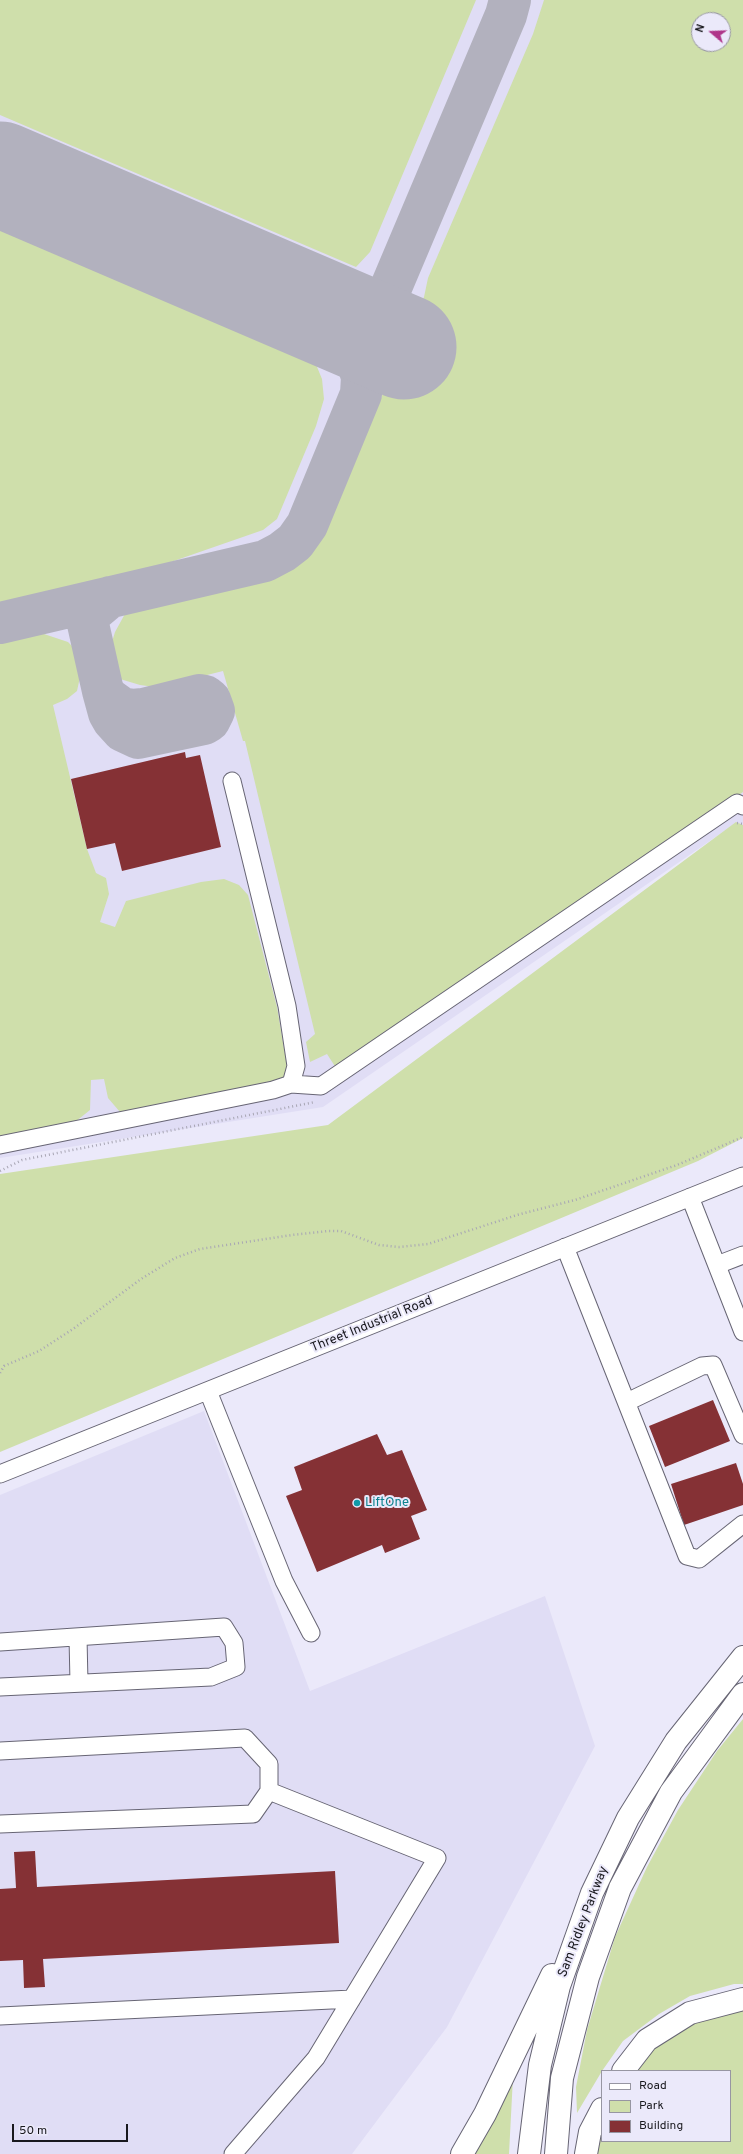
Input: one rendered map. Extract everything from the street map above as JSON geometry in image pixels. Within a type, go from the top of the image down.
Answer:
[{"type":"main road","name":"Sam Ridley Parkway","points":[[529,2154],[540,2065],[559,1986],[592,1893],[628,1818],[676,1741],[743,1657]]},
{"type":"main road","name":"Sam Ridley Parkway","points":[[556,2154],[562,2078],[588,1977],[620,1888],[671,1792],[743,1694]]},
{"type":"main road","points":[[462,2154],[485,2114],[592,1893]]},
{"type":"main road","points":[[624,2070],[647,2040],[690,2013],[743,2000]]},
{"type":"main road","points":[[586,2154],[590,2132],[601,2111]]},
{"type":"street","points":[[232,781],[287,1006],[296,1066],[291,1084]]},
{"type":"street","points":[[0,1145],[273,1090],[291,1084],[321,1086],[737,803],[743,806]]},
{"type":"street","name":"Threet Industrial Road","points":[[0,1474],[743,1176]]},
{"type":"street","points":[[690,1197],[717,1265],[738,1307],[743,1332]]},
{"type":"street","points":[[565,1247],[687,1556],[699,1559],[743,1524]]},
{"type":"street","points":[[717,1265],[743,1255]]},
{"type":"street","points":[[627,1402],[702,1366],[713,1365],[743,1435]]},
{"type":"street","points":[[208,1391],[284,1581],[311,1633]]},
{"type":"street","points":[[0,1642],[224,1627],[234,1643],[236,1667],[211,1678],[0,1687]]},
{"type":"street","points":[[78,1637],[79,1683]]},
{"type":"street","points":[[0,1751],[246,1738],[270,1764],[269,1791],[253,1814],[0,1824]]},
{"type":"street","points":[[233,2154],[316,2058],[437,1858],[269,1791]]},
{"type":"street","points":[[0,2016],[352,1999]]},
{"type":"path","points":[[0,1373],[4,1366],[39,1351],[164,1265],[176,1258],[200,1249],[328,1231],[340,1231],[379,1245],[399,1247],[428,1244],[517,1215],[575,1200],[677,1164],[743,1137]]},
{"type":"shaded area","points":[[0,0],[743,0],[743,825],[736,823],[323,1107],[0,1158]]},
{"type":"shaded area","points":[[204,1411],[310,1691],[545,1596],[595,1746],[447,2027],[352,2154],[0,2154],[0,1495]]},
{"type":"green space","points":[[0,0],[476,0],[370,252],[356,267],[0,115]]},
{"type":"green space","points":[[544,0],[743,0],[743,792],[338,1071],[327,1054],[310,1062],[306,1042],[315,1034],[245,741],[243,741],[223,671],[167,685],[155,687],[140,685],[120,679],[113,656],[112,642],[115,632],[126,612],[254,582],[285,572],[312,550],[324,532],[424,297],[428,278],[533,34]]},
{"type":"green space","points":[[0,229],[193,311],[208,315],[211,309],[305,350],[315,362],[322,379],[324,399],[316,426],[277,519],[263,530],[145,571],[0,605]]},
{"type":"green space","points":[[38,632],[68,642],[73,647],[78,661],[80,677],[77,691],[67,699],[53,705],[87,849],[96,873],[106,878],[109,894],[100,922],[115,927],[126,901],[201,882],[224,879],[239,885],[248,895],[277,1007],[287,1066],[284,1077],[274,1083],[120,1112],[108,1098],[104,1079],[91,1080],[90,1110],[75,1122],[0,1136],[0,641]]},
{"type":"green space","points":[[736,822],[743,825],[743,1138],[698,1161],[0,1452],[0,1174],[328,1125]]},
{"type":"green space","points":[[743,1719],[743,1984],[734,1984],[690,1996],[659,2014],[623,2041],[603,2070],[601,2070],[601,2073],[577,2113],[576,2087],[587,2030],[615,1937],[647,1867],[678,1810],[717,1751]]},
{"type":"green space","points":[[743,2005],[743,2154],[593,2154],[601,2125],[601,2142],[731,2142],[731,2070],[632,2070],[675,2028]]},
{"type":"green space","points":[[513,2077],[509,2154],[474,2154]]},
{"type":"building","points":[[185,752],[186,758],[200,755],[221,847],[122,871],[115,843],[87,849],[71,779]]},
{"type":"building","points":[[713,1400],[730,1441],[665,1467],[649,1426]]},
{"type":"building","name":"LiftOne","points":[[377,1434],[387,1455],[402,1450],[427,1510],[411,1516],[420,1539],[385,1553],[382,1545],[317,1572],[286,1496],[302,1490],[294,1467]]},
{"type":"building","points":[[736,1463],[743,1484],[743,1505],[684,1525],[671,1484]]},
{"type":"building","points":[[35,1851],[37,1887],[335,1871],[339,1943],[43,1959],[45,1987],[24,1988],[23,1960],[0,1961],[0,1889],[16,1888],[14,1852]]},
{"type":"taxiway","points":[[0,623],[265,561],[282,552],[295,542],[307,525],[361,394],[362,377],[358,364],[369,332],[389,292],[506,15],[510,0]]},
{"type":"taxiway","points":[[103,691],[109,713],[113,720],[123,731],[138,738],[204,724],[209,721],[214,711],[210,700],[205,696],[199,695],[143,709],[132,710],[122,708],[108,698],[103,691],[88,624],[91,613],[110,597]]},
{"type":"runway","points":[[0,174],[404,347]]},
{"type":"place","name":"LiftOne","points":[[357,1503]]}]
